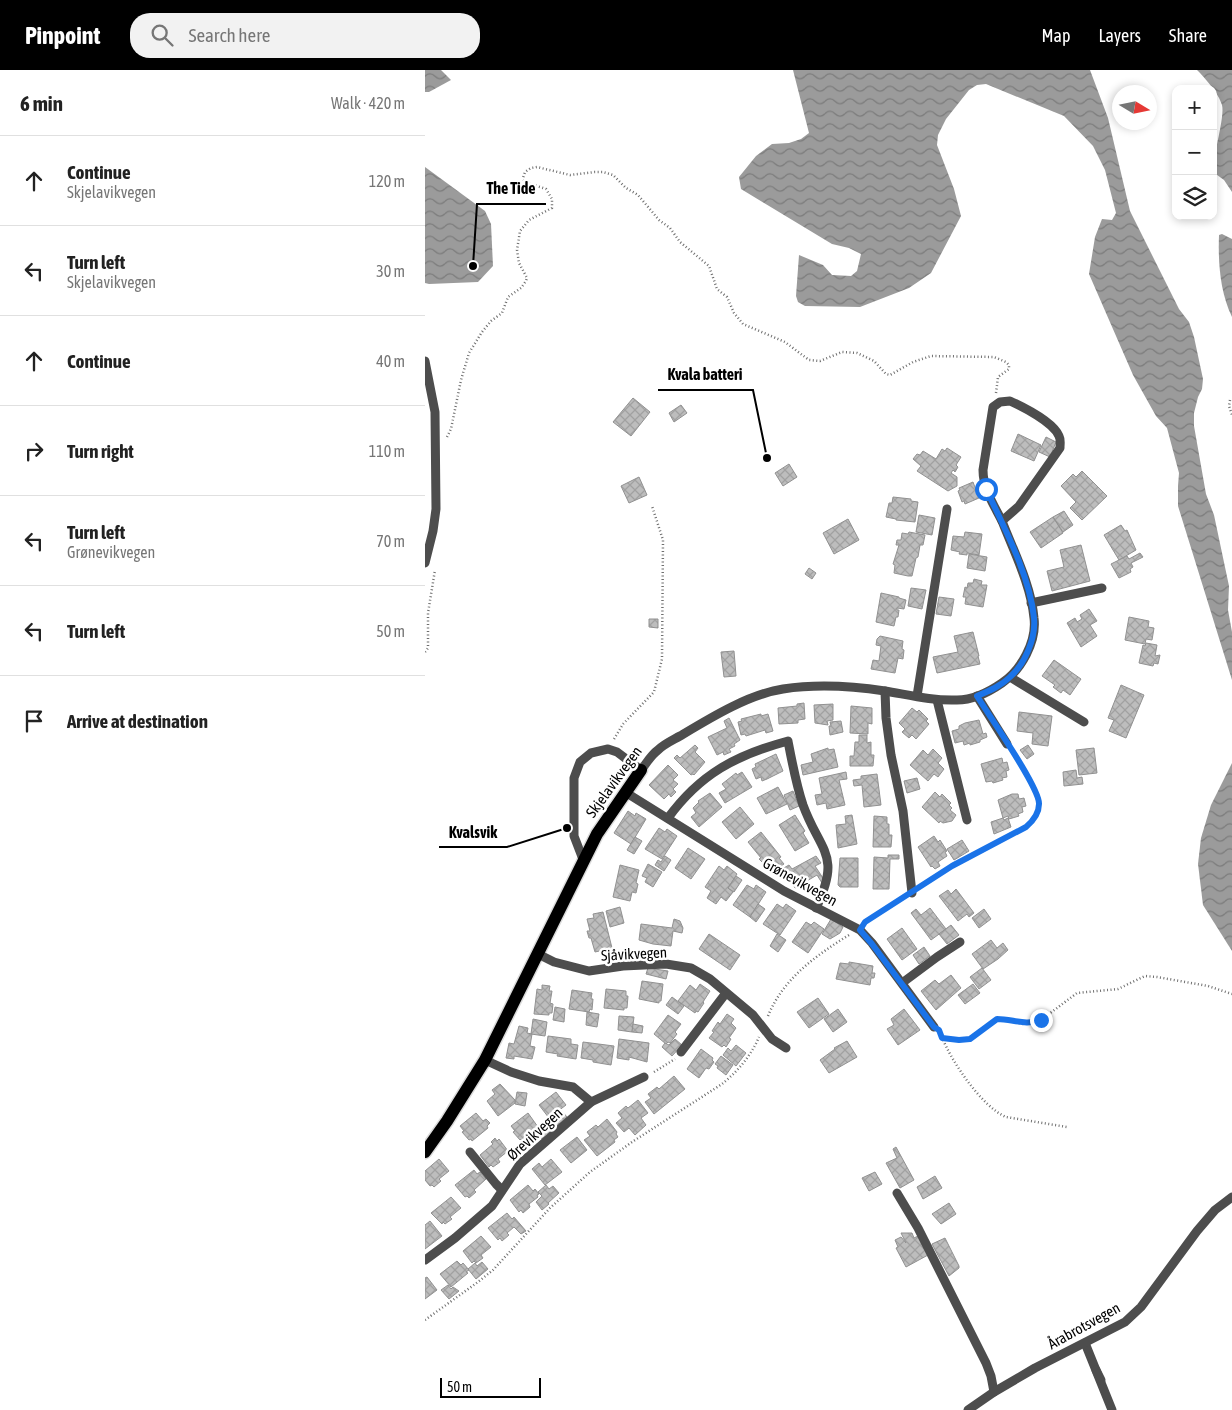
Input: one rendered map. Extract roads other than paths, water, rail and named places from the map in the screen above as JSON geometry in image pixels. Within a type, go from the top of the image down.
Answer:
[{"type":"main road","name":"Skjelavikvegen","points":[[425,1152],[485,1060],[597,834],[641,770]]},
{"type":"street","points":[[425,361],[435,412],[436,509],[425,564]]},
{"type":"street","name":"Skjelavikvegen","points":[[641,770],[658,750],[703,722],[744,701],[783,689],[826,686],[858,687],[937,700],[959,700],[977,696],[994,689],[1010,677],[1026,654],[1033,637],[1035,620],[1025,580],[1002,521],[986,489],[983,475],[993,407],[1010,401],[1051,426],[1060,437],[1060,448],[1019,506],[1002,521]]},
{"type":"street","points":[[917,696],[947,509]]},
{"type":"street","points":[[1031,603],[1102,588]]},
{"type":"street","points":[[1010,677],[1084,722]]},
{"type":"street","points":[[885,691],[886,718],[891,755],[903,811],[911,892]]},
{"type":"street","points":[[977,696],[1007,744]]},
{"type":"street","points":[[937,700],[967,820]]},
{"type":"street","points":[[668,818],[689,793],[723,767],[747,754],[788,741],[803,806],[823,845],[828,860],[828,875],[823,894],[816,908]]},
{"type":"street","points":[[584,862],[574,836],[574,778],[580,762],[591,753],[607,749],[617,752],[641,770]]},
{"type":"street","name":"Grønevikvegen","points":[[625,792],[784,891],[860,930],[934,1027]]},
{"type":"street","points":[[901,983],[960,942]]},
{"type":"street","name":"Sjåvikvegen","points":[[538,954],[554,962],[589,971],[623,966],[667,964],[691,968],[709,979],[753,1015],[771,1039],[786,1048]]},
{"type":"street","points":[[681,1052],[726,993]]},
{"type":"street","name":"Ørevikvegen","points":[[485,1060],[539,1081],[573,1087],[591,1102]]},
{"type":"street","name":"Ørevikvegen","points":[[425,1260],[455,1238],[492,1206],[520,1164],[591,1102],[644,1077]]},
{"type":"street","points":[[470,1152],[502,1190]]},
{"type":"street","points":[[897,1192],[918,1228],[985,1363],[995,1392]]},
{"type":"street","name":"Årabrotsvegen","points":[[968,1410],[1035,1368],[1125,1322],[1141,1307],[1197,1231],[1215,1210],[1232,1197]]},
{"type":"street","points":[[1085,1343],[1112,1410]]},
{"type":"street","points":[[1096,1370],[1101,1380]]},
{"type":"water","points":[[425,70],[441,70],[451,80],[429,92],[425,92]]},
{"type":"water","points":[[793,70],[1090,70],[1108,118],[1130,211],[1179,309],[1189,322],[1194,337],[1203,379],[1202,389],[1194,413],[1194,426],[1206,494],[1214,515],[1229,586],[1228,610],[1232,632],[1232,680],[1178,506],[1179,473],[1167,428],[1156,416],[1133,375],[1089,274],[1095,237],[1102,219],[1112,220],[1116,213],[1105,170],[1093,146],[1064,116],[986,84],[977,85],[969,90],[946,119],[938,135],[937,145],[954,189],[961,216],[931,273],[909,288],[860,307],[805,306],[798,302],[796,296],[799,255],[823,265],[832,275],[851,276],[857,271],[861,254],[849,248],[832,244],[741,189],[739,177],[756,156],[772,144],[789,143],[801,139],[809,133]]},
{"type":"water","points":[[1197,70],[1232,70],[1232,192],[1224,180],[1217,175],[1217,145],[1222,118],[1222,105],[1217,95],[1217,85],[1210,85]]},
{"type":"water","points":[[425,167],[485,211],[491,224],[493,266],[478,282],[425,283]]},
{"type":"water","points":[[1222,234],[1232,239],[1232,317],[1225,298],[1221,277],[1219,235]]},
{"type":"water","points":[[1232,763],[1232,951],[1203,905],[1198,864],[1201,838],[1211,805]]},
{"type":"place","name":"The Tide","points":[[473,266]]},
{"type":"place","name":"Kvala batteri","points":[[767,458]]},
{"type":"place","name":"Kvalsvik","points":[[567,828]]}]
